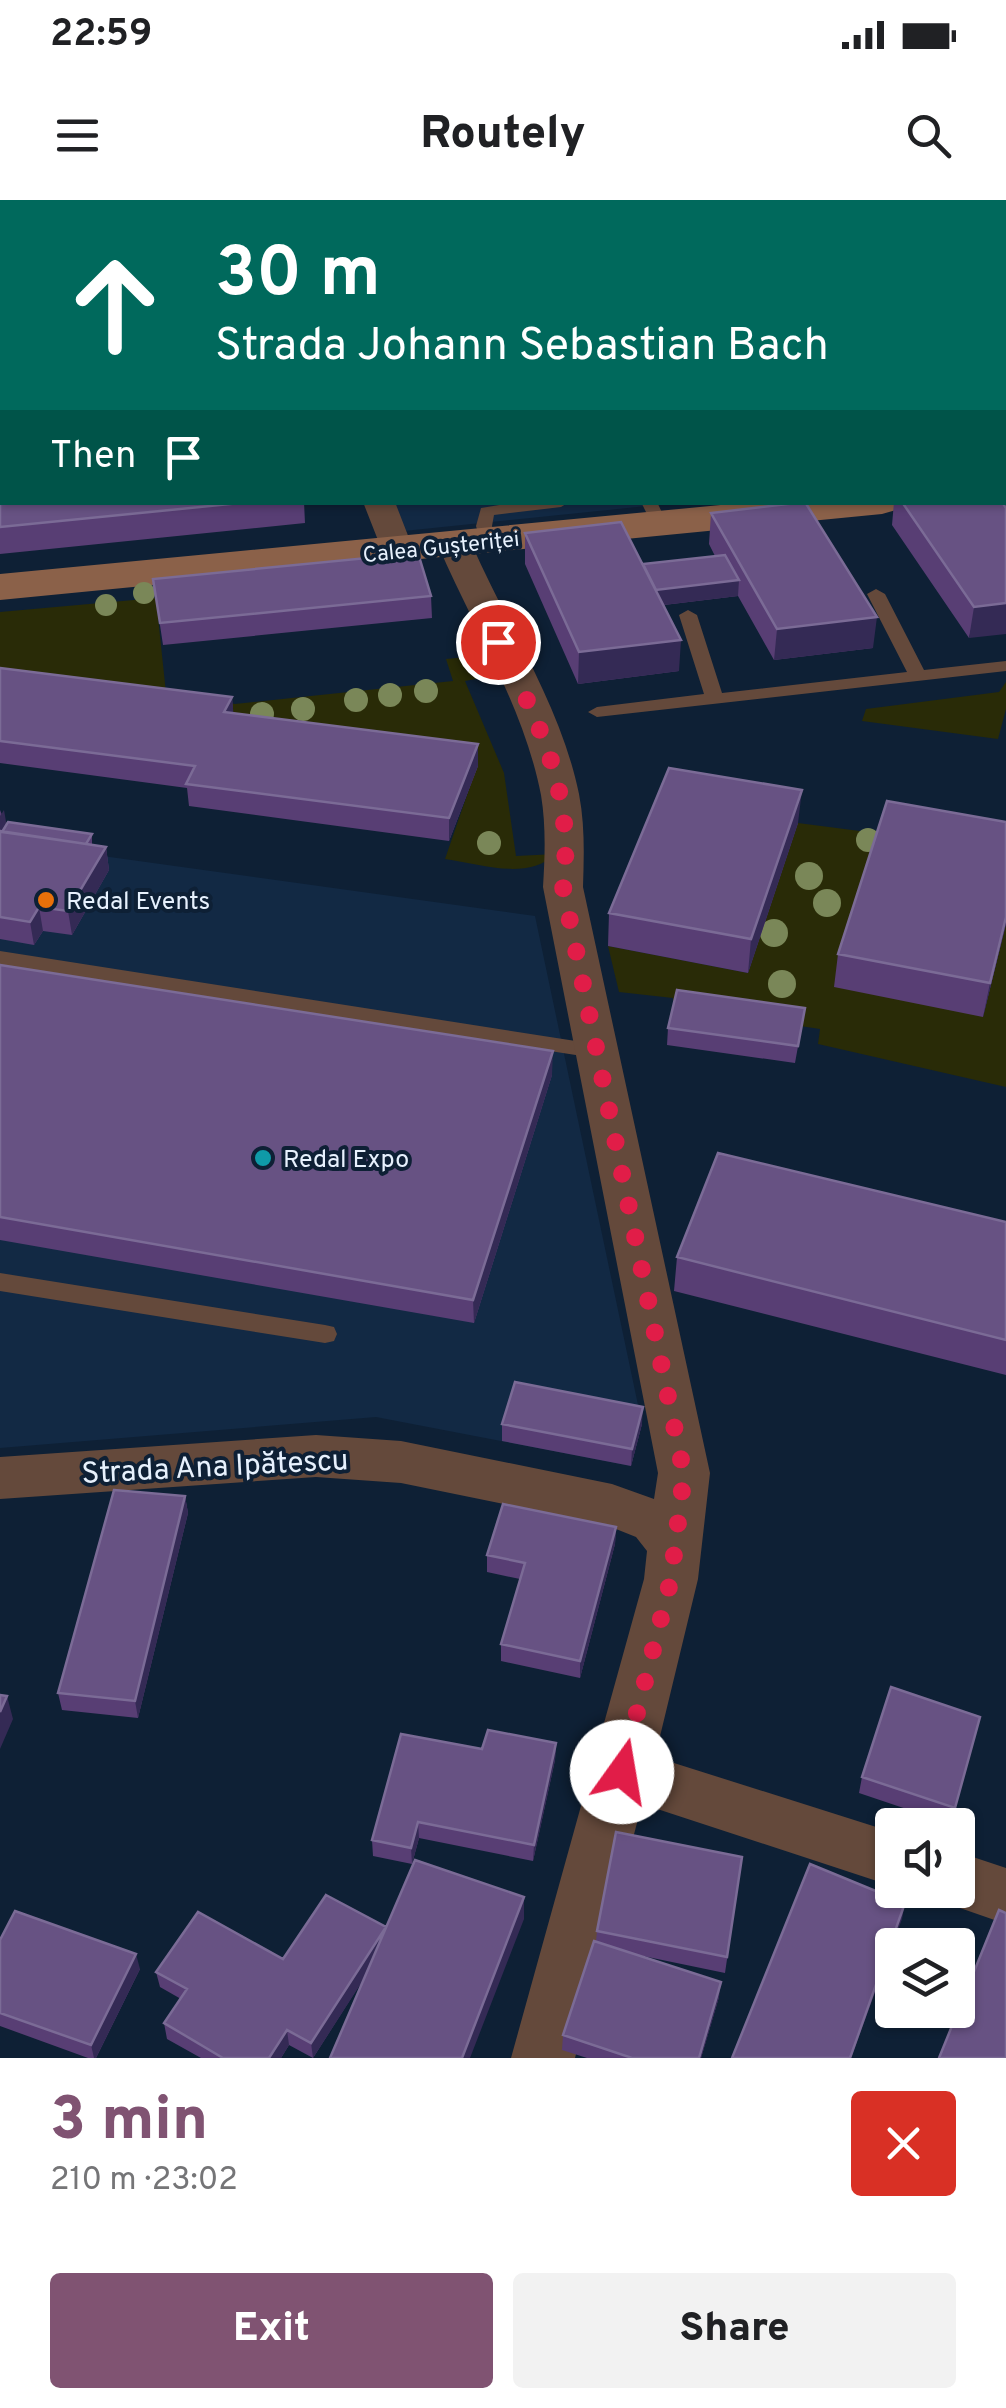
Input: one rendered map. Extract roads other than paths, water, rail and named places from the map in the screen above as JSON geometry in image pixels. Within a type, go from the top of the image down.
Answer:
[{"type":"main road","name":"Calea Gușteriței","points":[[0,587],[472,543],[654,514],[825,505]]},
{"type":"street","points":[[380,505],[397,551]]},
{"type":"street","points":[[472,543],[559,779],[568,847],[563,887],[684,1474],[671,1579],[543,2058]]},
{"type":"street","name":"Strada Ana Ipătescu","points":[[0,1478],[316,1456],[401,1462],[612,1505],[654,1522],[674,1546]]},
{"type":"street","points":[[622,1772],[875,1854]]},
{"type":"street","points":[[975,1886],[1006,1896]]},
{"type":"lane","points":[[472,543],[484,526],[487,510],[533,505]]},
{"type":"lane","points":[[876,594],[918,675]]},
{"type":"lane","points":[[688,615],[714,697]]},
{"type":"lane","points":[[596,712],[1006,666]]},
{"type":"lane","points":[[0,958],[595,1051]]},
{"type":"lane","points":[[0,1282],[325,1334]]},
{"type":"place","name":"Redal Events","points":[[46,900]]},
{"type":"place","name":"Redal Expo","points":[[263,1158]]}]
